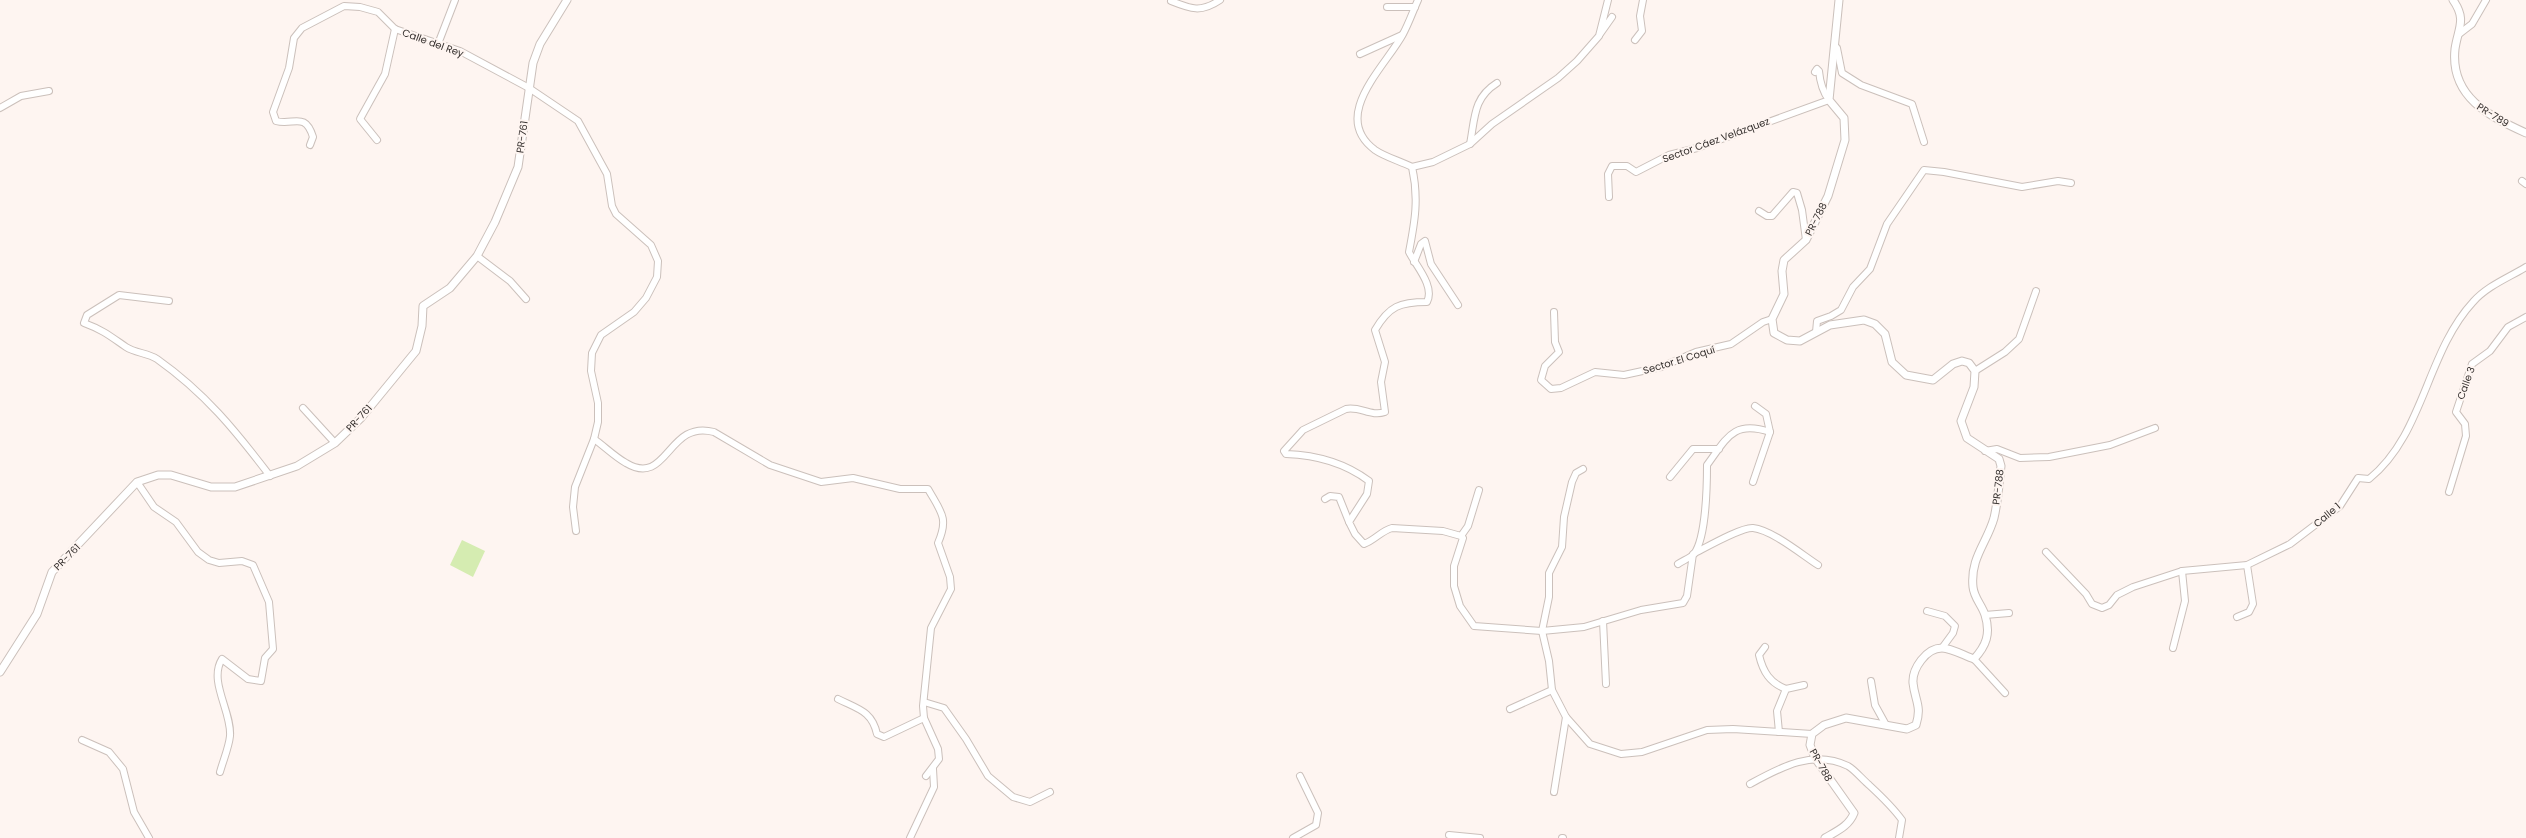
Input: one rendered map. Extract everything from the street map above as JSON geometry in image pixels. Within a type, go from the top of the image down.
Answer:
[{"type":"street","points":[[438,44],[455,0]]},
{"type":"street","name":"PR-761","points":[[0,672],[37,614],[52,572],[137,482],[158,475],[171,475],[211,487],[236,487],[297,466],[335,443],[361,418],[416,352],[422,326],[423,306],[450,288],[476,256],[495,222],[518,167],[533,63],[540,44],[567,0]]},
{"type":"street","points":[[1171,1],[1193,9],[1209,7],[1220,0]]},
{"type":"street","points":[[1418,0],[1403,35],[1372,79],[1359,108],[1357,122],[1361,135],[1376,150],[1412,166],[1433,162],[1470,144],[1492,124],[1558,78],[1577,61],[1599,36],[1612,17]]},
{"type":"street","points":[[1599,36],[1608,0]]},
{"type":"street","points":[[1635,40],[1642,31],[1640,16],[1643,0]]},
{"type":"street","points":[[1829,100],[1834,33],[1839,0]]},
{"type":"street","name":"PR-789","points":[[2453,0],[2459,9],[2462,23],[2455,49],[2458,80],[2469,99],[2499,120],[2526,133]]},
{"type":"street","points":[[2459,34],[2472,24],[2486,0]]},
{"type":"street","points":[[310,145],[313,137],[306,124],[300,121],[276,121],[273,112],[289,68],[294,38],[302,28],[345,3]]},
{"type":"street","name":"Calle del Rey","points":[[345,3],[378,12],[395,29],[460,51],[529,88],[578,121],[607,174],[612,206],[616,214],[651,245],[658,261],[657,277],[646,298],[634,312],[601,335],[592,353],[591,371],[598,403],[598,422],[594,438],[575,487],[573,507],[576,531]]},
{"type":"street","points":[[1387,7],[1415,7]]},
{"type":"street","points":[[377,140],[360,119],[385,74],[395,29]]},
{"type":"street","points":[[1834,33],[1837,58],[1842,73],[1861,85],[1912,104],[1924,142]]},
{"type":"street","points":[[1360,54],[1403,35]]},
{"type":"street","points":[[1815,72],[1818,70],[1824,94],[1829,100]]},
{"type":"street","points":[[1470,144],[1478,99],[1486,89],[1497,83]]},
{"type":"street","points":[[0,108],[21,96],[49,91]]},
{"type":"street","name":"Sector Cáez Velázquez","points":[[1609,197],[1608,174],[1612,166],[1627,166],[1636,172],[1669,155],[1697,148],[1829,100]]},
{"type":"street","name":"PR-788","points":[[1772,319],[1784,294],[1782,271],[1784,260],[1806,240],[1828,196],[1845,140],[1844,118],[1829,100]]},
{"type":"street","points":[[1349,522],[1367,494],[1369,481],[1358,472],[1334,462],[1307,454],[1286,454],[1284,451],[1303,430],[1346,409],[1353,407],[1377,415],[1385,412],[1381,382],[1384,362],[1375,330],[1384,315],[1394,307],[1409,302],[1427,302],[1430,297],[1428,285],[1409,252],[1416,220],[1417,189],[1412,166]]},
{"type":"street","points":[[1816,332],[1817,321],[1831,316],[1841,310],[1853,288],[1870,270],[1887,224],[1924,170],[1944,172],[2022,187],[2058,181],[2071,183]]},
{"type":"street","points":[[1759,211],[1767,216],[1772,216],[1789,195],[1793,192],[1797,193],[1802,210],[1806,240]]},
{"type":"street","points":[[1414,262],[1421,244],[1426,241],[1431,264],[1458,305]]},
{"type":"street","points":[[476,256],[510,281],[526,299]]},
{"type":"street","name":"Calle 1","points":[[2046,552],[2086,594],[2092,604],[2102,608],[2108,605],[2117,595],[2133,586],[2182,571],[2247,565],[2290,544],[2340,506],[2358,478],[2369,479],[2384,467],[2402,440],[2451,334],[2472,302],[2487,290],[2526,267]]},
{"type":"street","points":[[1772,319],[1774,333],[1787,340],[1800,341],[1830,325],[1864,320],[1875,324],[1885,334],[1892,362],[1906,375],[1932,380],[1953,364],[1962,361],[1969,363],[1975,371],[2005,352],[2019,339],[2036,291]]},
{"type":"street","points":[[169,301],[119,295],[87,315],[84,323],[105,331],[127,348],[155,358],[196,390],[234,428],[270,476]]},
{"type":"street","name":"Sector El Coquí","points":[[1554,312],[1555,342],[1559,352],[1545,366],[1541,380],[1551,389],[1561,388],[1595,372],[1624,375],[1661,367],[1696,352],[1731,344],[1763,322],[1772,319]]},
{"type":"street","name":"Calle 3","points":[[2449,492],[2466,436],[2465,424],[2456,412],[2472,364],[2490,352],[2508,327],[2526,317]]},
{"type":"street","name":"PR-788","points":[[1974,660],[1985,647],[1988,639],[1985,615],[1975,597],[1973,587],[1974,560],[1994,519],[2001,466],[1999,459],[1967,438],[1961,421],[1974,387],[1975,371]]},
{"type":"street","points":[[1753,482],[1762,449],[1770,432],[1766,414],[1755,406]]},
{"type":"street","points":[[303,408],[335,443]]},
{"type":"street","points":[[1460,536],[1462,538],[1454,566],[1454,586],[1460,606],[1474,626],[1542,631],[1584,627],[1641,610],[1683,603],[1687,596],[1694,554],[1702,532],[1702,518],[1707,501],[1707,465],[1734,432],[1743,428],[1754,427],[1770,432]]},
{"type":"street","points":[[1985,451],[1997,449],[2020,458],[2048,458],[2110,445],[2155,428]]},
{"type":"street","points":[[594,438],[626,464],[642,469],[658,464],[678,438],[696,430],[706,430],[714,432],[770,465],[820,482],[853,478],[900,489],[928,489],[944,516],[945,528],[938,544],[950,578],[951,589],[931,628],[924,702],[924,718],[938,749],[939,759],[933,769],[926,776]]},
{"type":"street","points":[[1670,477],[1693,449],[1719,449]]},
{"type":"street","points":[[1583,469],[1576,473],[1572,482],[1564,517],[1562,547],[1549,573],[1549,597],[1542,631],[1550,661],[1552,690],[1566,717],[1590,744],[1621,754],[1642,752],[1707,730],[1733,729],[1812,734]]},
{"type":"street","points":[[137,482],[154,507],[176,522],[198,552],[209,560],[219,563],[242,561],[253,565],[269,602],[273,649],[265,658],[261,681],[248,680],[222,659],[218,664],[219,683],[230,735],[220,772]]},
{"type":"street","points":[[1460,536],[1468,526],[1479,490]]},
{"type":"street","points":[[1325,499],[1330,496],[1339,497],[1355,534],[1364,544],[1373,541],[1384,530],[1392,528],[1442,531],[1460,536]]},
{"type":"street","points":[[1678,564],[1731,535],[1752,528],[1770,535],[1818,565]]},
{"type":"street","points":[[2237,617],[2249,612],[2253,604],[2247,565]]},
{"type":"street","points":[[2173,648],[2185,601],[2182,571]]},
{"type":"street","points":[[1927,611],[1945,616],[1955,626],[1953,633],[1942,648],[1974,660],[2005,693]]},
{"type":"street","points":[[1985,615],[2008,613]]},
{"type":"street","points":[[1603,621],[1606,684]]},
{"type":"street","points":[[1765,648],[1759,655],[1762,668],[1774,685],[1786,689],[1804,685]]},
{"type":"street","name":"PR-788","points":[[1825,838],[1845,826],[1854,813],[1815,758],[1810,746],[1812,734],[1824,725],[1846,718],[1907,729],[1916,725],[1920,712],[1913,683],[1915,669],[1928,652],[1942,648]]},
{"type":"street","points":[[1871,681],[1875,705],[1886,725]]},
{"type":"street","points":[[1780,732],[1778,711],[1786,689]]},
{"type":"street","points":[[1510,709],[1552,690]]},
{"type":"street","points":[[838,699],[870,716],[874,722],[877,734],[884,737],[924,718]]},
{"type":"street","points":[[924,702],[944,708],[966,739],[988,776],[1013,796],[1030,802],[1050,792]]},
{"type":"street","points":[[1554,792],[1566,717]]},
{"type":"street","points":[[82,740],[109,752],[123,769],[134,812],[149,838]]},
{"type":"street","points":[[1750,784],[1787,764],[1815,758],[1830,760],[1849,767],[1892,806],[1902,820],[1899,838]]},
{"type":"street","points":[[910,838],[934,787],[933,769]]},
{"type":"street","points":[[1293,838],[1316,825],[1318,813],[1300,776]]},
{"type":"street","points":[[1449,834],[1480,838]]},
{"type":"green space","points":[[462,540],[485,551],[473,577],[450,565]]}]
